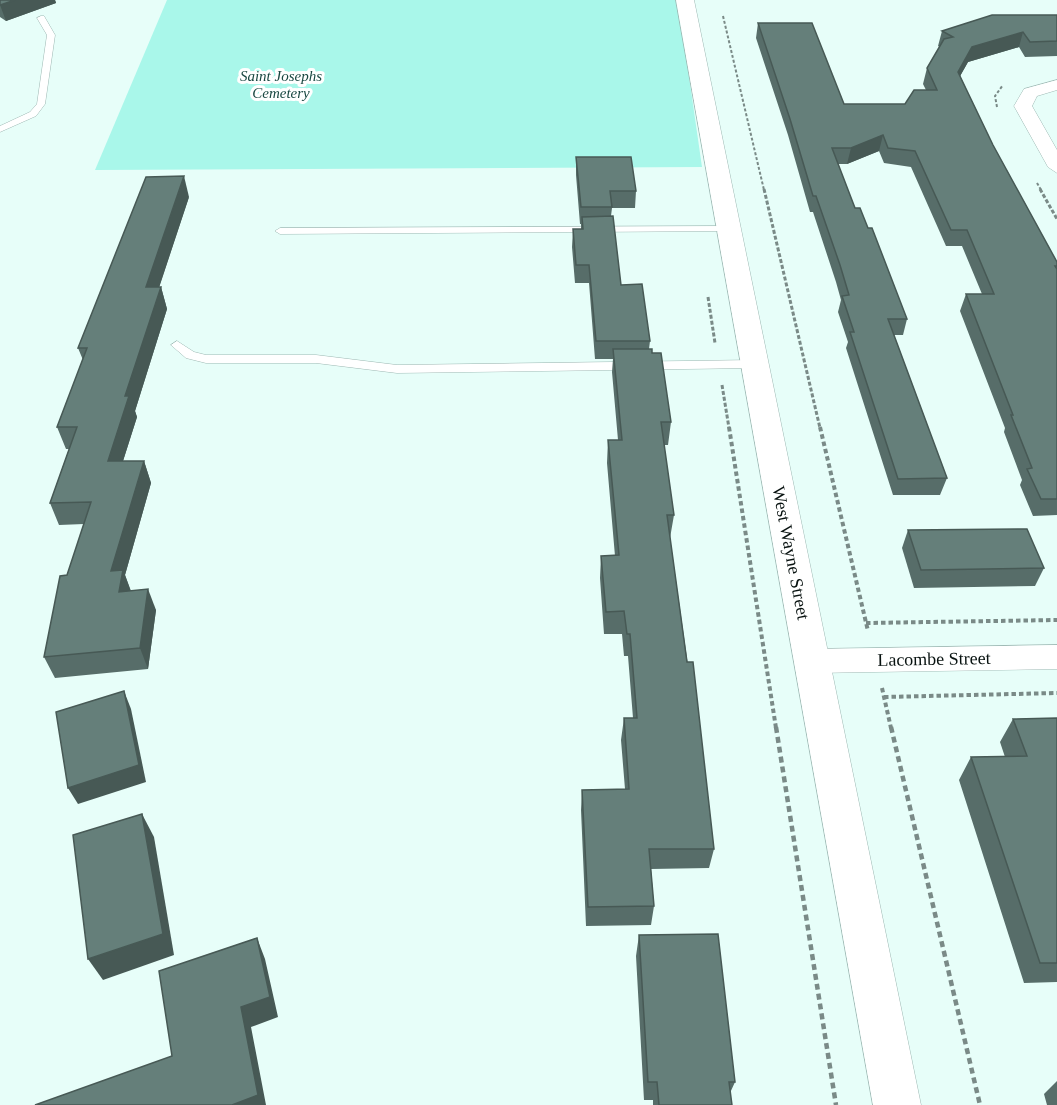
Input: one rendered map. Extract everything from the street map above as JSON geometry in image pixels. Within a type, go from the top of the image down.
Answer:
[{"type":"street","name":"West Wayne Street","points":[[686,0],[897,1105]]},
{"type":"street","points":[[1057,85],[1030,93],[1023,106],[1057,167]]},
{"type":"street","name":"Lacombe Street","points":[[812,661],[1057,657]]},
{"type":"lane","points":[[0,129],[33,114],[41,104],[51,34],[41,18]]},
{"type":"lane","points":[[280,231],[729,229]]},
{"type":"lane","points":[[177,345],[190,355],[206,359],[316,359],[397,369],[755,364]]},
{"type":"path","points":[[723,16],[980,1105]]},
{"type":"path","points":[[706,286],[836,1105]]},
{"type":"path","points":[[866,623],[1057,620]]},
{"type":"path","points":[[884,697],[1057,693]]},
{"type":"green space","name":"Saint Josephs Cemetery","points":[[167,0],[678,0],[702,167],[95,170]]},
{"type":"building","points":[[0,0],[15,0],[0,5]]},
{"type":"building","points":[[992,15],[1057,15],[1057,41],[1030,42],[1023,32],[972,47],[958,72],[993,145],[1057,262],[1055,266],[1057,269],[1057,499],[1041,499],[1027,469],[1032,468],[966,294],[994,294],[967,230],[951,230],[915,151],[888,148],[883,135],[851,148],[832,148],[855,208],[860,208],[868,228],[872,228],[907,319],[888,319],[947,478],[898,479],[850,332],[854,332],[842,296],[849,295],[840,265],[816,196],[813,196],[758,23],[812,23],[844,104],[905,104],[914,90],[937,90],[927,68],[944,39],[953,37],[942,31]]},
{"type":"building","points":[[576,157],[631,157],[636,191],[610,191],[612,207],[581,207]]},
{"type":"building","points":[[184,176],[146,287],[161,287],[125,396],[129,396],[108,461],[144,461],[111,571],[123,570],[119,592],[148,589],[140,648],[44,657],[60,576],[67,575],[91,502],[50,503],[77,427],[57,427],[87,348],[78,348],[146,177]]},
{"type":"building","points":[[613,216],[621,285],[642,284],[650,341],[596,341],[589,265],[576,265],[573,229],[583,229],[582,217]]},
{"type":"building","points":[[613,349],[652,349],[652,353],[661,353],[671,422],[661,422],[674,515],[667,515],[687,662],[693,662],[714,849],[649,849],[654,906],[588,907],[582,790],[629,789],[624,718],[637,718],[630,634],[627,634],[624,611],[606,612],[601,556],[619,555],[608,440],[622,440]]},
{"type":"building","points":[[1027,529],[1044,568],[921,570],[908,530]]},
{"type":"building","points":[[124,691],[139,765],[68,788],[56,712]]},
{"type":"building","points":[[1057,718],[1057,963],[1040,963],[971,757],[1027,756],[1013,719]]},
{"type":"building","points":[[142,814],[163,934],[88,959],[73,835]]},
{"type":"building","points":[[718,934],[735,1082],[729,1082],[732,1105],[659,1105],[657,1082],[648,1082],[639,935]]},
{"type":"building","points":[[257,938],[270,997],[241,1007],[258,1095],[232,1105],[35,1105],[172,1056],[159,971]]}]
